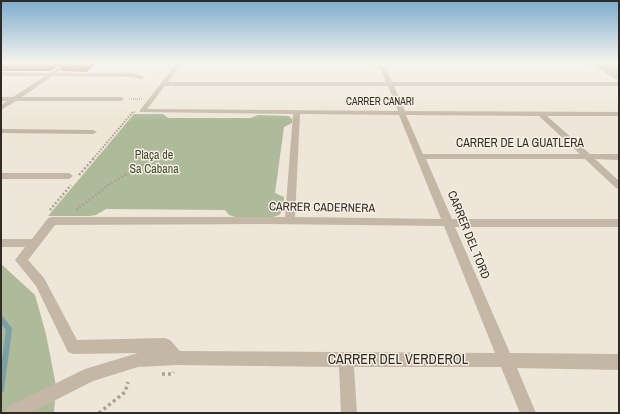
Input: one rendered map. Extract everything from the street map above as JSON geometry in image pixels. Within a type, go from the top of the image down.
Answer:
[{"type":"street","points":[[1,108],[40,82]]},
{"type":"street","points":[[152,99],[164,84],[619,84]]},
{"type":"street","name":"CARRER DEL TORD","points":[[390,84],[450,223],[528,413]]},
{"type":"street","points":[[1,99],[121,99]]},
{"type":"street","name":"CARRER CANARI","points":[[152,99],[142,111],[619,114]]},
{"type":"street","points":[[290,220],[297,112]]},
{"type":"street","points":[[540,114],[619,186]]},
{"type":"street","points":[[1,131],[93,132]]},
{"type":"street","name":"CARRER DE LA GUATLERA","points":[[421,156],[619,157]]},
{"type":"street","points":[[1,176],[69,176]]},
{"type":"street","name":"CARRER CADERNERA","points":[[34,243],[52,221],[290,220],[450,223],[619,223]]},
{"type":"street","points":[[1,243],[34,243]]},
{"type":"street","points":[[34,243],[21,260],[40,282],[73,347],[165,345],[177,358]]},
{"type":"street","name":"CARRER DEL VERDEROL","points":[[13,413],[90,374],[119,364],[138,360],[177,358],[193,360],[505,360],[619,362]]},
{"type":"street","points":[[346,360],[349,413]]},
{"type":"path","points":[[121,99],[152,99]]},
{"type":"path","points":[[61,222],[111,183],[147,163]]},
{"type":"path","points":[[154,374],[172,374],[193,360]]},
{"type":"path","points":[[99,413],[125,392],[128,382]]},
{"type":"green space","name":"Plaça de Sa Cabana","points":[[134,114],[163,114],[168,118],[251,118],[258,115],[289,116],[292,119],[292,123],[284,127],[275,193],[284,197],[284,209],[279,215],[273,217],[235,217],[229,215],[225,210],[106,209],[96,215],[90,216],[48,216]]},
{"type":"green space","points":[[1,264],[35,295],[46,334],[56,386],[54,413],[1,413]]},
{"type":"waterway","points":[[1,319],[9,329],[1,390]]}]
